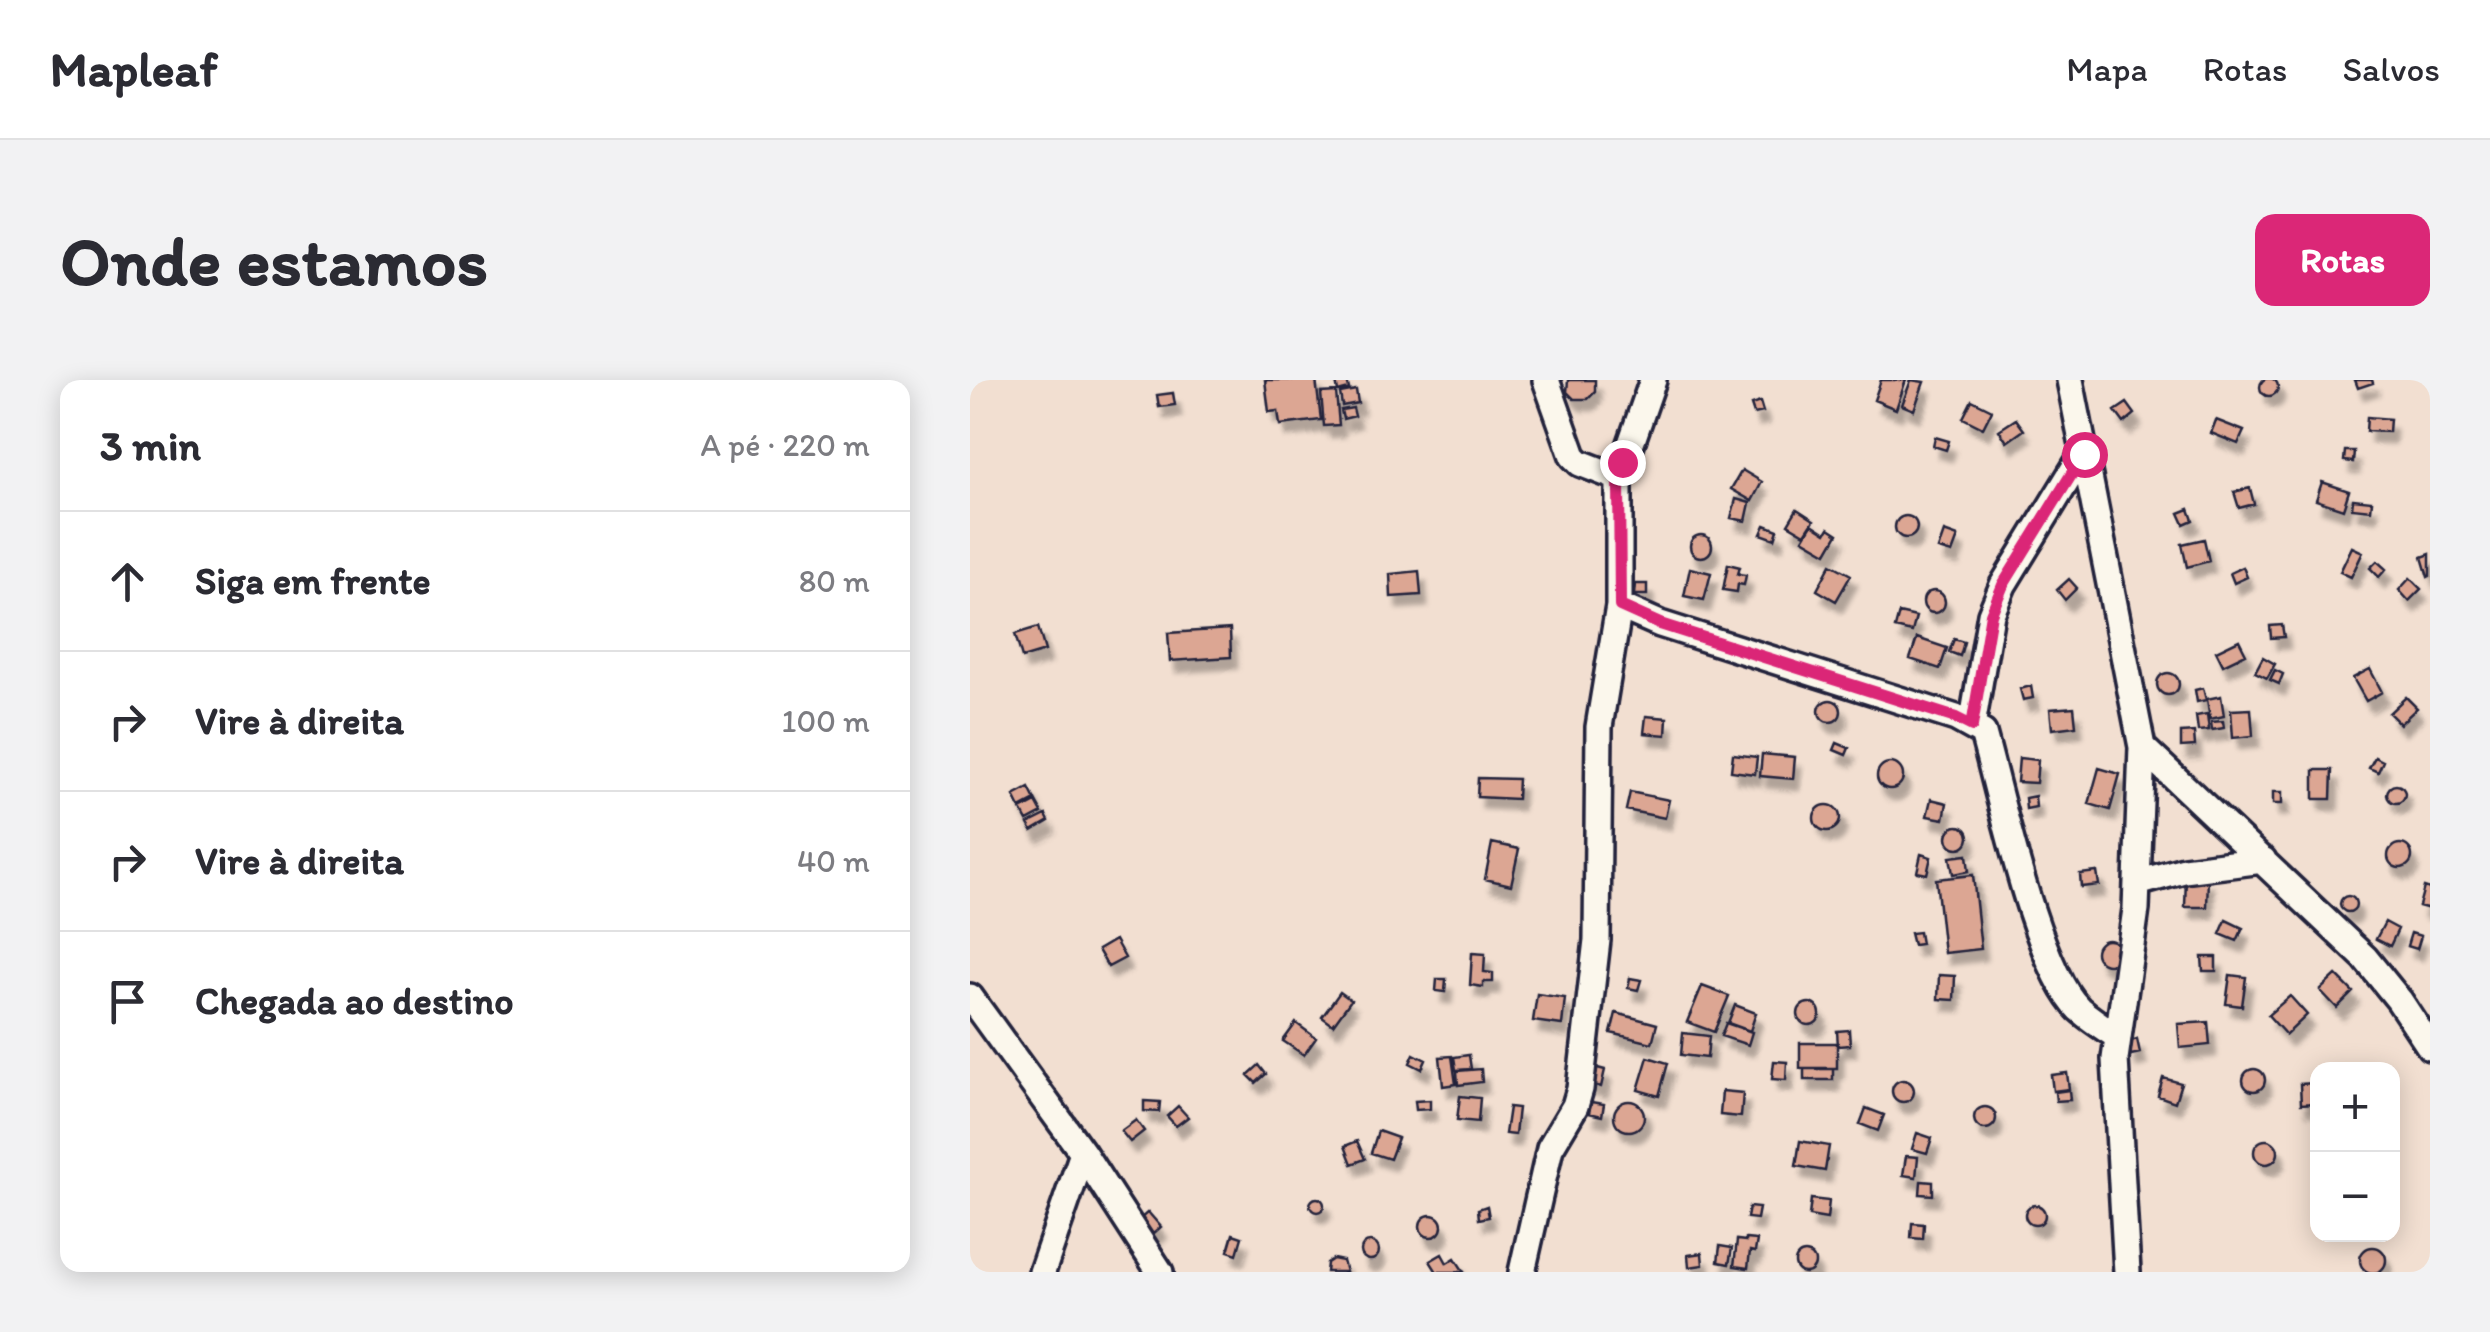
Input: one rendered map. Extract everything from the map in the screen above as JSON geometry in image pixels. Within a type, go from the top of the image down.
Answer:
[{"type":"street","points":[[1546,380],[1573,456],[1580,463],[1619,478]]},
{"type":"street","points":[[1522,1272],[1550,1148],[1580,1089],[1596,940],[1598,727],[1620,606],[1619,478],[1654,380]]},
{"type":"street","points":[[2070,380],[2142,746],[2132,946],[2115,1059],[2126,1272]]},
{"type":"street","points":[[1972,726],[1991,614],[2003,585],[2084,454]]},
{"type":"street","points":[[1620,606],[1660,624],[1956,718],[1983,733],[2028,895],[2062,986],[2079,1009],[2116,1036]]},
{"type":"street","points":[[2142,746],[2365,958],[2430,1047]]},
{"type":"street","points":[[2137,884],[2200,867],[2263,860]]},
{"type":"street","points":[[972,1006],[1083,1154],[1160,1272]]},
{"type":"street","points":[[1042,1272],[1083,1154]]},
{"type":"building","points":[[2269,378],[2278,387],[2269,396],[2260,387]]},
{"type":"building","points":[[1265,380],[1316,380],[1321,420],[1280,425],[1278,411],[1269,412]]},
{"type":"building","points":[[1347,380],[1349,389],[1338,392],[1336,381]]},
{"type":"building","points":[[1568,380],[1595,380],[1595,392],[1588,399],[1574,399],[1567,392]]},
{"type":"building","points":[[1881,380],[1906,380],[1896,409],[1874,400]]},
{"type":"building","points":[[1911,380],[1924,382],[1914,410],[1902,405]]},
{"type":"building","points":[[2355,380],[2372,380],[2373,383],[2358,388]]},
{"type":"building","points":[[1356,390],[1358,403],[1342,406],[1340,393]]},
{"type":"building","points":[[1336,392],[1339,425],[1324,426],[1321,393]]},
{"type":"building","points":[[1173,393],[1175,405],[1159,407],[1157,395]]},
{"type":"building","points":[[1972,400],[1992,410],[1983,428],[1963,418]]},
{"type":"building","points":[[1760,402],[1763,412],[1754,414],[1751,405]]},
{"type":"building","points":[[2127,403],[2135,414],[2124,423],[2115,411]]},
{"type":"building","points":[[1353,408],[1355,416],[1343,419],[1341,410]]},
{"type":"building","points":[[2367,417],[2390,419],[2389,432],[2366,431]]},
{"type":"building","points":[[2016,419],[2024,430],[2007,442],[1999,430]]},
{"type":"building","points":[[2216,420],[2244,431],[2238,444],[2211,433]]},
{"type":"building","points":[[1935,437],[1949,441],[1946,450],[1933,446]]},
{"type":"building","points":[[2345,451],[2354,451],[2353,462],[2344,461]]},
{"type":"building","points":[[1742,470],[1762,482],[1752,501],[1731,489]]},
{"type":"building","points":[[2322,482],[2349,491],[2343,509],[2316,500]]},
{"type":"building","points":[[2250,488],[2254,504],[2239,508],[2234,492]]},
{"type":"building","points":[[1736,499],[1750,503],[1746,521],[1731,518]]},
{"type":"building","points":[[2353,499],[2372,501],[2371,510],[2352,508]]},
{"type":"building","points":[[1797,509],[1814,520],[1805,534],[1788,524]]},
{"type":"building","points":[[2189,509],[2193,520],[2184,524],[2179,513]]},
{"type":"building","points":[[1906,516],[1914,519],[1914,535],[1906,538],[1898,535],[1895,527],[1898,519]]},
{"type":"building","points":[[1812,524],[1826,533],[1829,528],[1838,534],[1827,553],[1803,539]]},
{"type":"building","points":[[1765,525],[1778,530],[1775,539],[1761,534]]},
{"type":"building","points":[[1944,532],[1958,537],[1952,553],[1938,549]]},
{"type":"building","points":[[1701,535],[1709,538],[1709,554],[1701,557],[1693,554],[1690,546],[1693,538]]},
{"type":"building","points":[[2204,539],[2209,561],[2187,567],[2182,544]]},
{"type":"building","points":[[2352,547],[2363,552],[2351,577],[2340,572]]},
{"type":"building","points":[[2430,554],[2430,576],[2428,577],[2422,557]]},
{"type":"building","points":[[2377,561],[2386,569],[2379,577],[2370,568]]},
{"type":"building","points":[[1728,564],[1740,567],[1738,574],[1746,575],[1737,592],[1723,590]]},
{"type":"building","points":[[1831,564],[1851,575],[1836,601],[1817,590]]},
{"type":"building","points":[[2243,567],[2247,577],[2234,583],[2230,573]]},
{"type":"building","points":[[1690,568],[1711,573],[1704,600],[1684,596]]},
{"type":"building","points":[[1419,571],[1421,595],[1391,597],[1390,574]]},
{"type":"building","points":[[2410,578],[2421,589],[2409,601],[2399,590]]},
{"type":"building","points":[[2069,579],[2077,588],[2065,600],[2057,590]]},
{"type":"building","points":[[1635,584],[1647,584],[1647,595],[1634,595]]},
{"type":"building","points":[[1934,591],[1942,594],[1942,610],[1934,613],[1926,610],[1923,602],[1926,594]]},
{"type":"building","points":[[1899,613],[1916,617],[1912,632],[1895,628]]},
{"type":"building","points":[[2282,625],[2284,637],[2271,638],[2270,626]]},
{"type":"building","points":[[1038,627],[1045,651],[1022,658],[1015,634]]},
{"type":"building","points":[[1230,629],[1231,657],[1170,661],[1168,633]]},
{"type":"building","points":[[1917,638],[1947,648],[1940,669],[1910,659]]},
{"type":"building","points":[[1954,639],[1964,642],[1960,656],[1949,652]]},
{"type":"building","points":[[2239,640],[2246,654],[2223,665],[2216,651]]},
{"type":"building","points":[[2263,657],[2275,664],[2267,678],[2255,672]]},
{"type":"building","points":[[2370,669],[2382,692],[2366,701],[2353,678]]},
{"type":"building","points":[[2275,670],[2283,674],[2279,684],[2270,680]]},
{"type":"building","points":[[2168,673],[2176,676],[2176,692],[2168,695],[2160,692],[2157,684],[2160,676]]},
{"type":"building","points":[[2031,686],[2033,698],[2023,700],[2020,689]]},
{"type":"building","points":[[2203,688],[2206,700],[2197,702],[2195,690]]},
{"type":"building","points":[[2221,696],[2224,716],[2210,719],[2207,699]]},
{"type":"building","points":[[2406,697],[2417,708],[2400,724],[2389,713]]},
{"type":"building","points":[[1830,700],[1838,703],[1838,719],[1830,722],[1822,719],[1819,711],[1822,703]]},
{"type":"building","points":[[2074,707],[2076,726],[2052,729],[2050,709]]},
{"type":"building","points":[[2251,709],[2253,736],[2233,738],[2231,710]]},
{"type":"building","points":[[2207,714],[2209,730],[2198,731],[2196,716]]},
{"type":"building","points":[[1646,716],[1667,718],[1666,735],[1644,733]]},
{"type":"building","points":[[2223,721],[2224,728],[2212,730],[2211,722]]},
{"type":"building","points":[[2194,732],[2195,746],[2181,747],[2181,733]]},
{"type":"building","points":[[1837,743],[1849,748],[1846,755],[1834,750]]},
{"type":"building","points":[[1733,754],[1757,757],[1755,774],[1731,771]]},
{"type":"building","points":[[1762,754],[1795,757],[1793,779],[1760,776]]},
{"type":"building","points":[[2375,757],[2383,761],[2378,772],[2369,768]]},
{"type":"building","points":[[2019,758],[2038,760],[2036,783],[2017,782]]},
{"type":"building","points":[[1890,763],[1899,767],[1903,776],[1899,785],[1890,789],[1881,785],[1877,776],[1881,767]]},
{"type":"building","points":[[2099,768],[2120,774],[2110,810],[2089,804]]},
{"type":"building","points":[[2314,770],[2332,770],[2331,799],[2314,799]]},
{"type":"building","points":[[1478,778],[1518,779],[1517,799],[1477,797]]},
{"type":"building","points":[[2396,785],[2403,787],[2403,801],[2396,803],[2389,801],[2387,794],[2389,787]]},
{"type":"building","points":[[1029,788],[1035,800],[1020,808],[1014,796]]},
{"type":"building","points":[[1630,792],[1669,800],[1665,818],[1626,810]]},
{"type":"building","points":[[2273,792],[2282,792],[2282,804],[2273,804]]},
{"type":"building","points":[[2035,796],[2036,807],[2026,809],[2025,798]]},
{"type":"building","points":[[1931,799],[1947,803],[1944,819],[1927,816]]},
{"type":"building","points":[[1036,802],[1042,813],[1027,821],[1021,810]]},
{"type":"building","points":[[1827,805],[1836,809],[1840,818],[1836,827],[1827,831],[1818,827],[1814,818],[1818,809]]},
{"type":"building","points":[[1046,815],[1049,821],[1032,831],[1028,824]]},
{"type":"building","points":[[1958,826],[1966,829],[1966,845],[1958,848],[1950,845],[1947,837],[1950,829]]},
{"type":"building","points":[[1492,843],[1519,849],[1511,885],[1485,879]]},
{"type":"building","points":[[2400,844],[2409,847],[2409,865],[2400,868],[2391,865],[2388,856],[2391,847]]},
{"type":"building","points":[[1921,854],[1931,857],[1927,874],[1917,872]]},
{"type":"building","points":[[1967,855],[1969,871],[1953,874],[1950,857]]},
{"type":"building","points":[[2097,872],[2099,885],[2081,887],[2080,874]]},
{"type":"building","points":[[1973,875],[1981,949],[1944,953],[1936,879]]},
{"type":"building","points":[[2186,877],[2208,878],[2207,907],[2185,907]]},
{"type":"building","points":[[2424,887],[2430,889],[2430,909],[2419,906]]},
{"type":"building","points":[[2348,896],[2356,904],[2348,912],[2340,904]]},
{"type":"building","points":[[2226,920],[2243,928],[2237,941],[2220,934]]},
{"type":"building","points":[[2385,922],[2398,929],[2390,946],[2376,939]]},
{"type":"building","points":[[1919,932],[1921,944],[1913,945],[1910,933]]},
{"type":"building","points":[[2411,933],[2421,936],[2417,949],[2407,946]]},
{"type":"building","points":[[1115,940],[1125,958],[1108,967],[1098,950]]},
{"type":"building","points":[[2108,940],[2120,952],[2108,964],[2096,952]]},
{"type":"building","points":[[1472,953],[1485,954],[1484,972],[1493,973],[1493,982],[1483,982],[1483,987],[1470,985]]},
{"type":"building","points":[[2202,957],[2216,957],[2216,971],[2203,971]]},
{"type":"building","points":[[1939,975],[1955,976],[1954,1000],[1938,999]]},
{"type":"building","points":[[2230,975],[2246,977],[2242,1006],[2226,1004]]},
{"type":"building","points":[[2336,975],[2353,992],[2337,1008],[2320,990]]},
{"type":"building","points":[[1630,978],[1641,980],[1638,990],[1628,988]]},
{"type":"building","points":[[1437,979],[1446,979],[1445,992],[1436,991]]},
{"type":"building","points":[[1702,986],[1729,996],[1714,1032],[1687,1022]]},
{"type":"building","points":[[1340,992],[1351,1000],[1333,1025],[1322,1017]]},
{"type":"building","points":[[1537,994],[1565,998],[1562,1025],[1533,1021]]},
{"type":"building","points":[[2290,996],[2307,1015],[2286,1035],[2268,1015]]},
{"type":"building","points":[[1809,1003],[1817,1006],[1817,1022],[1809,1025],[1801,1022],[1798,1014],[1801,1006]]},
{"type":"building","points":[[1735,1005],[1756,1013],[1750,1031],[1728,1023]]},
{"type":"building","points":[[1616,1013],[1657,1024],[1652,1043],[1611,1033]]},
{"type":"building","points":[[2208,1022],[2210,1045],[2180,1048],[2178,1024]]},
{"type":"building","points":[[1296,1023],[1316,1038],[1304,1055],[1283,1041]]},
{"type":"building","points":[[1726,1023],[1752,1032],[1748,1045],[1721,1036]]},
{"type":"building","points":[[1849,1030],[1850,1045],[1838,1046],[1837,1031]]},
{"type":"building","points":[[1683,1033],[1709,1036],[1707,1058],[1681,1055]]},
{"type":"building","points":[[2137,1039],[2140,1053],[2131,1055],[2128,1042]]},
{"type":"building","points":[[1800,1043],[1837,1043],[1837,1068],[1800,1068]]},
{"type":"building","points":[[1414,1054],[1426,1060],[1422,1069],[1410,1063]]},
{"type":"building","points":[[1469,1055],[1471,1069],[1456,1070],[1454,1057]]},
{"type":"building","points":[[1452,1056],[1456,1084],[1443,1086],[1440,1057]]},
{"type":"building","points":[[1648,1057],[1668,1063],[1659,1096],[1638,1090]]},
{"type":"building","points":[[1774,1061],[1787,1062],[1786,1080],[1772,1079]]},
{"type":"building","points":[[1259,1065],[1266,1074],[1256,1083],[1248,1075]]},
{"type":"building","points":[[1590,1066],[1605,1070],[1601,1087],[1585,1082]]},
{"type":"building","points":[[1481,1069],[1482,1082],[1458,1085],[1457,1071]]},
{"type":"building","points":[[1804,1069],[1833,1069],[1833,1080],[1804,1080]]},
{"type":"building","points":[[2254,1069],[2262,1072],[2262,1088],[2254,1091],[2246,1088],[2243,1080],[2246,1072]]},
{"type":"building","points":[[2067,1073],[2069,1089],[2053,1091],[2051,1075]]},
{"type":"building","points":[[2163,1078],[2181,1083],[2175,1102],[2158,1096]]},
{"type":"building","points":[[1903,1080],[1911,1083],[1911,1099],[1903,1102],[1895,1099],[1892,1091],[1895,1083]]},
{"type":"building","points":[[2310,1083],[2310,1103],[2301,1104],[2300,1084]]},
{"type":"building","points":[[2069,1090],[2070,1100],[2056,1101],[2055,1092]]},
{"type":"building","points":[[1722,1091],[1743,1093],[1741,1117],[1720,1115]]},
{"type":"building","points":[[1460,1096],[1480,1098],[1478,1122],[1457,1120]]},
{"type":"building","points":[[1430,1100],[1430,1109],[1416,1110],[1415,1101]]},
{"type":"building","points":[[1144,1101],[1160,1102],[1159,1112],[1144,1111]]},
{"type":"building","points":[[1629,1101],[1640,1105],[1644,1116],[1640,1127],[1629,1131],[1618,1127],[1614,1116],[1618,1105]]},
{"type":"building","points":[[1591,1102],[1604,1104],[1602,1116],[1589,1113]]},
{"type":"building","points":[[1178,1106],[1188,1117],[1176,1126],[1167,1116]]},
{"type":"building","points":[[1509,1107],[1518,1108],[1515,1135],[1505,1134]]},
{"type":"building","points":[[1985,1107],[1993,1110],[1993,1126],[1985,1129],[1977,1126],[1974,1118],[1977,1110]]},
{"type":"building","points":[[1866,1108],[1884,1115],[1878,1131],[1860,1124]]},
{"type":"building","points":[[1136,1120],[1144,1131],[1130,1142],[1121,1131]]},
{"type":"building","points":[[1378,1131],[1398,1138],[1390,1159],[1371,1153]]},
{"type":"building","points":[[1917,1133],[1932,1138],[1927,1153],[1912,1149]]},
{"type":"building","points":[[2266,1140],[2275,1143],[2275,1161],[2266,1164],[2257,1161],[2254,1152],[2257,1143]]},
{"type":"building","points":[[1357,1141],[1365,1159],[1352,1164],[1345,1146]]},
{"type":"building","points":[[1800,1141],[1829,1146],[1825,1171],[1796,1166]]},
{"type":"building","points":[[1906,1156],[1918,1157],[1916,1177],[1903,1175]]},
{"type":"building","points":[[1921,1181],[1933,1182],[1933,1195],[1920,1194]]},
{"type":"building","points":[[1317,1198],[1324,1205],[1317,1212],[1310,1205]]},
{"type":"building","points":[[1811,1199],[1829,1201],[1827,1219],[1809,1216]]},
{"type":"building","points":[[2035,1205],[2045,1215],[2035,1225],[2025,1215]]},
{"type":"building","points":[[1487,1206],[1489,1217],[1479,1219],[1478,1209]]},
{"type":"building","points":[[1749,1207],[1759,1208],[1757,1219],[1747,1218]]},
{"type":"building","points":[[1148,1212],[1161,1227],[1153,1234],[1140,1219]]},
{"type":"building","points":[[1431,1215],[1439,1218],[1439,1234],[1431,1237],[1423,1234],[1420,1226],[1423,1218]]},
{"type":"building","points":[[1912,1223],[1924,1224],[1923,1239],[1911,1238]]},
{"type":"building","points":[[1233,1234],[1242,1237],[1237,1254],[1228,1251]]},
{"type":"building","points":[[1737,1240],[1757,1240],[1755,1252],[1750,1251],[1748,1268],[1734,1266]]},
{"type":"building","points":[[1370,1242],[1379,1251],[1370,1260],[1361,1251]]},
{"type":"building","points":[[1720,1246],[1732,1248],[1729,1264],[1718,1262]]},
{"type":"building","points":[[2373,1247],[2382,1251],[2386,1260],[2382,1269],[2373,1273],[2364,1269],[2360,1260],[2364,1251]]},
{"type":"building","points":[[1702,1253],[1703,1265],[1689,1267],[1688,1255]]},
{"type":"building","points":[[1805,1253],[1815,1263],[1805,1273],[1795,1263]]},
{"type":"building","points":[[1442,1254],[1447,1263],[1455,1258],[1464,1272],[1437,1272],[1430,1261]]},
{"type":"building","points":[[1333,1259],[1343,1261],[1346,1272],[1326,1272],[1327,1263]]},
{"type":"route","points":[[1622,462],[1620,606],[1660,624],[1972,726],[1991,614],[2003,585],[2084,454]]}]
